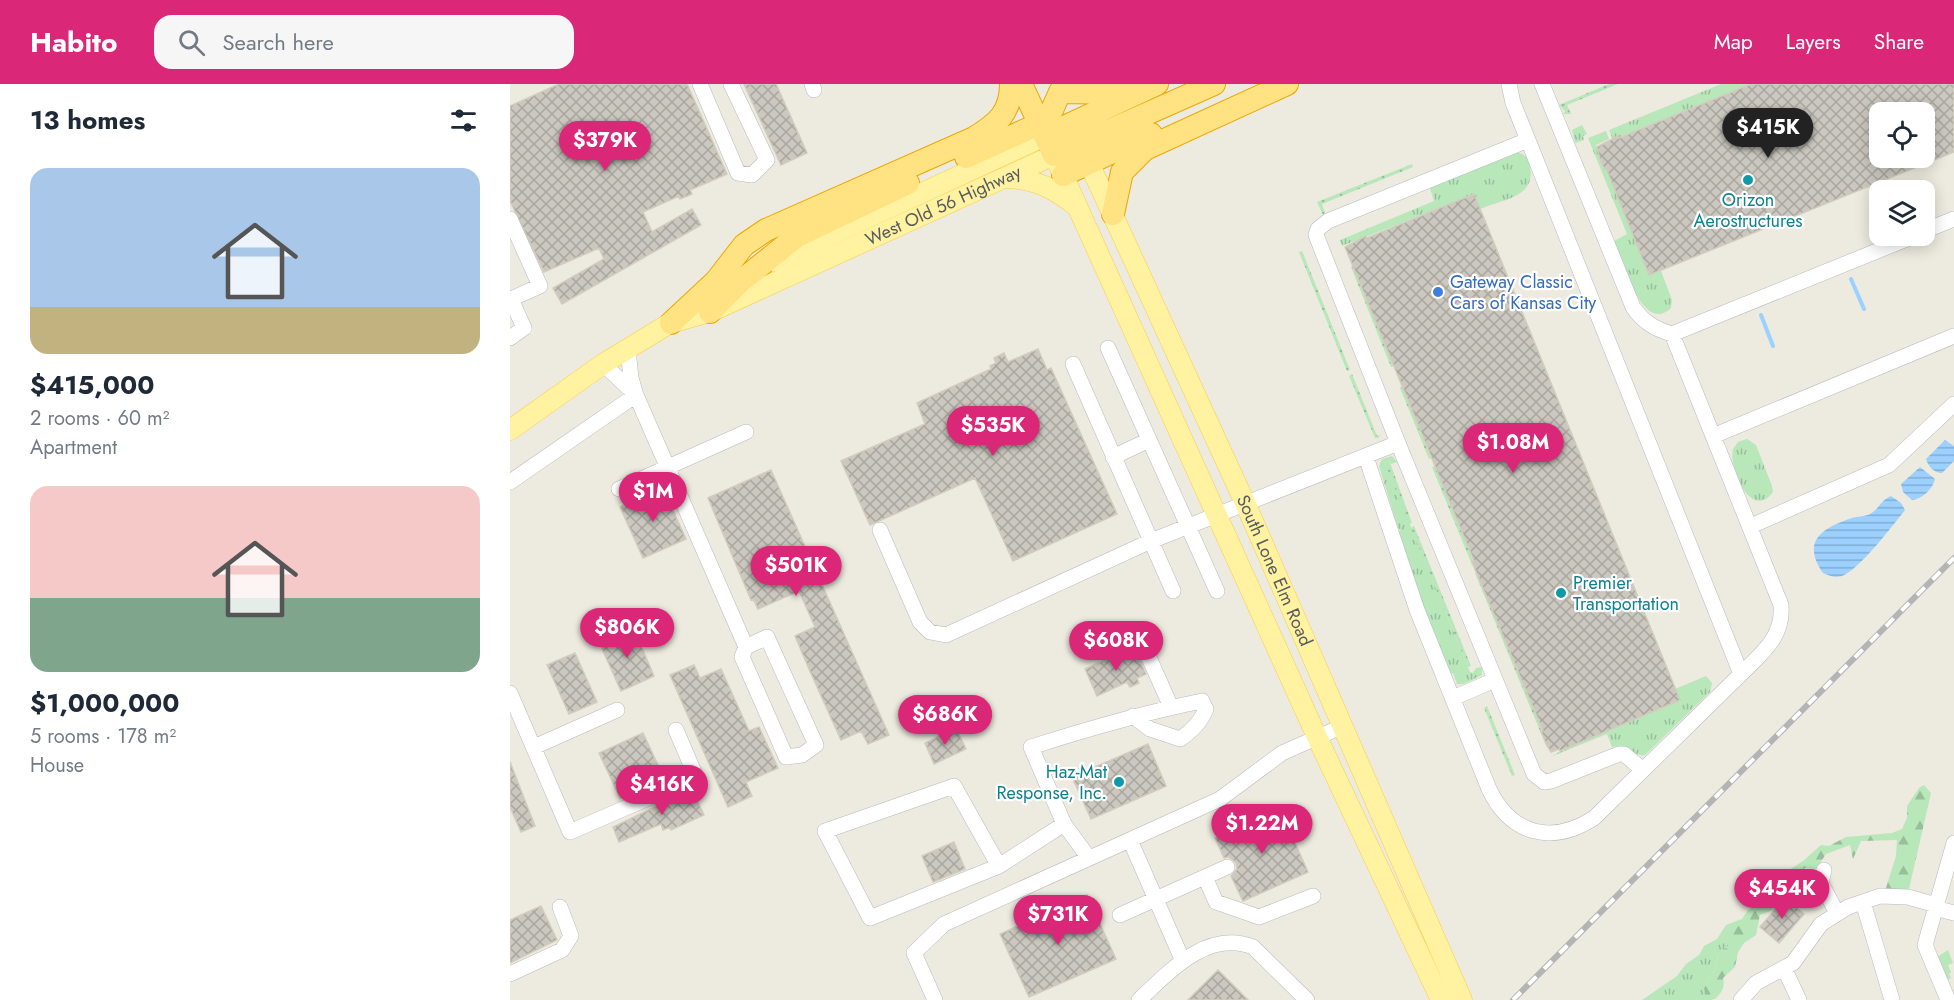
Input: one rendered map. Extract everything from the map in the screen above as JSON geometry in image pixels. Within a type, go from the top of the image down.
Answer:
[{"type":"highway","points":[[671,323],[716,281],[744,245],[766,230],[974,138],[992,127],[1008,108],[1011,84]]},
{"type":"highway","points":[[1021,84],[1050,148]]},
{"type":"highway","name":"West Old 56 Highway","points":[[1050,148],[1080,143],[1214,84]]},
{"type":"highway","points":[[710,312],[741,281],[797,236],[820,223],[1050,148],[1080,143],[1260,84]]},
{"type":"highway","points":[[1113,214],[1122,172],[1145,149],[1287,84]]},
{"type":"highway","points":[[1050,148],[1052,110],[1058,88]]},
{"type":"highway","points":[[1058,88],[1080,143]]},
{"type":"highway","points":[[1058,88],[1106,94],[1149,88]]},
{"type":"highway","name":"West Old 56 Highway","points":[[1080,143],[1149,88]]},
{"type":"main road","name":"South Lone Elm Road","points":[[1080,143],[1246,505],[1462,1000]]},
{"type":"main road","name":"West Old 56 Highway","points":[[671,323],[710,312],[1004,178],[1050,148]]},
{"type":"main road","name":"South Lone Elm Road","points":[[1050,148],[1219,515],[1317,737],[1439,995]]},
{"type":"main road","points":[[1004,178],[1028,179],[1044,184],[1078,207]]},
{"type":"main road","name":"West Old 56 Highway","points":[[510,430],[603,364],[741,281]]},
{"type":"street","points":[[700,84],[738,173],[752,175],[766,160],[731,84]]},
{"type":"street","points":[[1509,84],[1513,103],[1741,674]]},
{"type":"street","points":[[1366,457],[1411,595],[1494,800],[1514,821],[1534,832],[1562,832],[1584,824],[1741,674],[1776,635],[1782,615],[1779,597],[1672,334],[1646,322],[1633,307],[1542,84]]},
{"type":"street","points":[[1528,140],[1328,221],[1318,229],[1318,244],[1533,774],[1539,779],[1551,781],[1619,754],[1624,754],[1643,770]]},
{"type":"street","points":[[510,219],[540,286],[511,299],[524,328],[510,338]]},
{"type":"street","points":[[1935,227],[1954,219]]},
{"type":"street","points":[[1672,334],[1889,246]]},
{"type":"street","points":[[1713,436],[1954,336]]},
{"type":"street","points":[[1108,348],[1217,591]]},
{"type":"street","points":[[628,349],[631,378],[636,395],[746,647],[741,657],[786,757],[802,755],[816,745],[767,637],[746,647]]},
{"type":"street","points":[[1073,363],[1173,591]]},
{"type":"street","points":[[603,364],[636,395]]},
{"type":"street","points":[[510,482],[636,395]]},
{"type":"street","points":[[1750,526],[1889,465],[1954,404]]},
{"type":"street","points":[[619,489],[746,432]]},
{"type":"street","points":[[1113,457],[1149,440]]},
{"type":"street","points":[[880,530],[920,622],[930,632],[939,635],[951,633],[1151,541],[1398,443]]},
{"type":"street","points":[[1143,644],[1171,707]]},
{"type":"street","points":[[1453,698],[1496,680]]},
{"type":"street","points":[[510,693],[570,832],[686,782],[694,772],[676,730]]},
{"type":"street","points":[[1089,858],[1064,824],[1031,747],[1132,716],[1171,707],[1202,701],[1206,709],[1203,717],[1191,731],[1180,739],[1150,729],[1132,716]]},
{"type":"street","points":[[534,747],[616,710]]},
{"type":"street","points":[[935,1000],[914,953],[944,924],[1220,800],[1282,753],[1343,726]]},
{"type":"street","points":[[999,866],[954,786],[825,831],[870,918],[999,866],[1064,824]]},
{"type":"street","points":[[1130,840],[1182,959]]},
{"type":"street","points":[[1948,1000],[1925,945],[1954,843]]},
{"type":"street","points":[[1120,915],[1227,867]]},
{"type":"street","points":[[1824,870],[1821,883],[1838,913]]},
{"type":"street","points":[[1205,877],[1216,902],[1259,917],[1313,896]]},
{"type":"street","points":[[1741,1000],[1756,983],[1793,963],[1821,924],[1838,913],[1863,902],[1880,896],[1908,897],[1954,913]]},
{"type":"street","points":[[1863,902],[1892,1000]]},
{"type":"street","points":[[510,974],[562,950],[571,936],[560,907]]},
{"type":"street","points":[[1139,1000],[1182,959],[1213,946],[1241,942],[1252,947],[1307,1000]]},
{"type":"street","points":[[1784,968],[1799,1000]]},
{"type":"green space","points":[[1609,84],[1618,84],[1567,105],[1571,114],[1563,114],[1565,111],[1559,105]]},
{"type":"green space","points":[[1721,84],[1751,84],[1613,140],[1609,130]]},
{"type":"green space","points":[[1582,125],[1587,134],[1583,136],[1584,140],[1575,143],[1572,130]]},
{"type":"green space","points":[[1606,131],[1609,139],[1596,145],[1604,169],[1606,168],[1649,275],[1661,271],[1672,300],[1671,308],[1661,314],[1651,312],[1642,304],[1628,277],[1614,241],[1627,234],[1588,138]]},
{"type":"green space","points":[[1518,152],[1527,157],[1530,170],[1530,180],[1520,194],[1480,209],[1473,195],[1342,246],[1340,240],[1434,201],[1430,188]]},
{"type":"green space","points":[[1412,164],[1413,167],[1322,204],[1325,213],[1323,215],[1317,202]]},
{"type":"green space","points":[[1302,251],[1350,370],[1347,371],[1299,252]]},
{"type":"green space","points":[[1353,266],[1394,366],[1391,367],[1351,267]]},
{"type":"green space","points":[[1352,374],[1377,436],[1380,435],[1378,438],[1375,438],[1349,376]]},
{"type":"green space","points":[[1402,387],[1431,458],[1429,459],[1400,388]]},
{"type":"green space","points":[[1747,439],[1756,445],[1772,486],[1773,492],[1765,500],[1757,500],[1749,496],[1734,468],[1733,449],[1738,442]]},
{"type":"green space","points":[[1392,456],[1397,462],[1391,464],[1389,460],[1385,463],[1470,672],[1473,673],[1476,668],[1482,667],[1482,675],[1464,684],[1457,684],[1453,673],[1450,674],[1420,599],[1399,531],[1401,530],[1398,528],[1379,466],[1382,459]]},
{"type":"green space","points":[[1389,460],[1412,523],[1409,524],[1385,463]]},
{"type":"green space","points":[[1435,466],[1474,563],[1472,565],[1432,467]]},
{"type":"green space","points":[[1414,526],[1471,666],[1468,667],[1411,528]]},
{"type":"green space","points":[[1478,572],[1544,735],[1542,736],[1475,573]]},
{"type":"green space","points":[[1706,676],[1712,683],[1710,692],[1645,755],[1623,747],[1612,747],[1607,734],[1550,757],[1675,689]]},
{"type":"green space","points":[[1487,706],[1515,775],[1512,776],[1484,708]]},
{"type":"green space","points":[[1924,785],[1931,793],[1909,889],[1888,890],[1886,888],[1896,856],[1897,840],[1861,841],[1853,859],[1850,845],[1826,854],[1816,869],[1805,868],[1779,885],[1779,902],[1770,911],[1760,915],[1756,935],[1744,943],[1738,952],[1735,967],[1723,978],[1724,985],[1721,992],[1715,999],[1707,999],[1704,988],[1715,970],[1718,955],[1729,945],[1732,934],[1748,910],[1760,902],[1772,881],[1803,861],[1821,845],[1829,846],[1846,837],[1892,833],[1902,829],[1907,818],[1907,806],[1919,788]]},
{"type":"green space","points":[[1742,919],[1729,945],[1718,955],[1715,970],[1704,988],[1713,1000],[1642,1000],[1677,976],[1686,964],[1699,955],[1704,946],[1717,939],[1726,925]]},
{"type":"green space","points":[[1948,950],[1953,963],[1948,965],[1951,978],[1947,980],[1937,957]]},
{"type":"water","points":[[1945,440],[1954,446],[1954,461],[1942,473],[1939,473],[1932,469],[1926,459]]},
{"type":"water","points":[[1920,467],[1935,479],[1926,493],[1912,500],[1903,492],[1901,484]]},
{"type":"water","points":[[1891,496],[1901,503],[1905,510],[1875,546],[1857,565],[1842,576],[1823,573],[1814,552],[1818,537],[1841,522],[1870,514]]},
{"type":"building","points":[[559,84],[687,84],[727,174],[690,190],[692,194],[680,199],[679,196],[643,212],[652,232],[692,209],[701,225],[562,304],[553,288],[604,259],[599,248],[544,272],[510,201],[510,106]]},
{"type":"building","points":[[744,84],[776,84],[807,153],[781,165]]},
{"type":"building","name":"Orizon Aerostructures","points":[[1751,84],[1954,84],[1954,152],[1935,160],[1935,102],[1869,102],[1869,168],[1914,168],[1885,180],[1869,180],[1869,186],[1649,275],[1606,168],[1604,169],[1599,156],[1597,147],[1618,136],[1619,138]]},
{"type":"building","points":[[1474,194],[1680,700],[1560,751],[1559,749],[1551,752],[1546,744],[1541,731],[1543,731],[1345,247],[1366,236],[1367,238]]},
{"type":"building","points":[[1038,349],[1047,370],[1051,368],[1117,514],[1013,561],[975,478],[870,525],[841,461],[925,424],[917,403],[991,369],[990,366],[996,363],[994,358],[1004,353],[1008,362]]},
{"type":"building","points":[[771,470],[889,735],[868,744],[861,731],[841,740],[795,636],[815,627],[799,591],[758,609],[753,599],[751,600],[708,498]]},
{"type":"building","points":[[663,488],[686,539],[643,558],[620,507]]},
{"type":"building","points":[[633,627],[654,676],[621,691],[599,642]]},
{"type":"building","points":[[1134,647],[1146,674],[1137,678],[1139,683],[1130,687],[1127,682],[1097,696],[1085,669]]},
{"type":"building","points":[[575,653],[597,702],[569,714],[547,665]]},
{"type":"building","points":[[694,665],[700,678],[721,669],[749,731],[759,727],[778,768],[746,782],[752,796],[728,807],[670,675]]},
{"type":"building","points":[[956,728],[966,749],[934,764],[925,743]]},
{"type":"building","points":[[643,733],[665,780],[620,798],[599,753]]},
{"type":"building","name":"Haz-Mat Response, Inc.","points":[[1148,744],[1166,786],[1091,819],[1072,777]]},
{"type":"building","points":[[510,762],[535,826],[521,832],[510,807]]},
{"type":"building","points":[[692,789],[704,815],[671,830],[670,827],[663,830],[661,824],[619,842],[613,827]]},
{"type":"building","points":[[1280,809],[1308,872],[1243,901],[1231,876],[1237,869],[1236,863],[1229,857],[1224,858],[1215,838]]},
{"type":"building","points":[[954,842],[965,869],[933,882],[922,856]]},
{"type":"building","points":[[1087,895],[1116,959],[1029,997],[1000,934]]},
{"type":"building","points":[[1785,898],[1804,914],[1779,943],[1760,927]]},
{"type":"building","points":[[541,906],[557,940],[510,963],[510,920]]},
{"type":"building","points":[[1218,970],[1248,1000],[1188,1000]]},
{"type":"waterway","points":[[1851,279],[1864,309]]},
{"type":"waterway","points":[[1761,315],[1773,346]]},
{"type":"railway","points":[[1513,1000],[1954,558]]},
{"type":"place","name":"Orizon Aerostructures","points":[[1748,180]]},
{"type":"place","name":"Gateway Classic Cars of Kansas City","points":[[1438,292]]},
{"type":"place","name":"Premier Transportation","points":[[1561,593]]},
{"type":"place","name":"Haz-Mat Response, Inc.","points":[[1119,782]]}]
